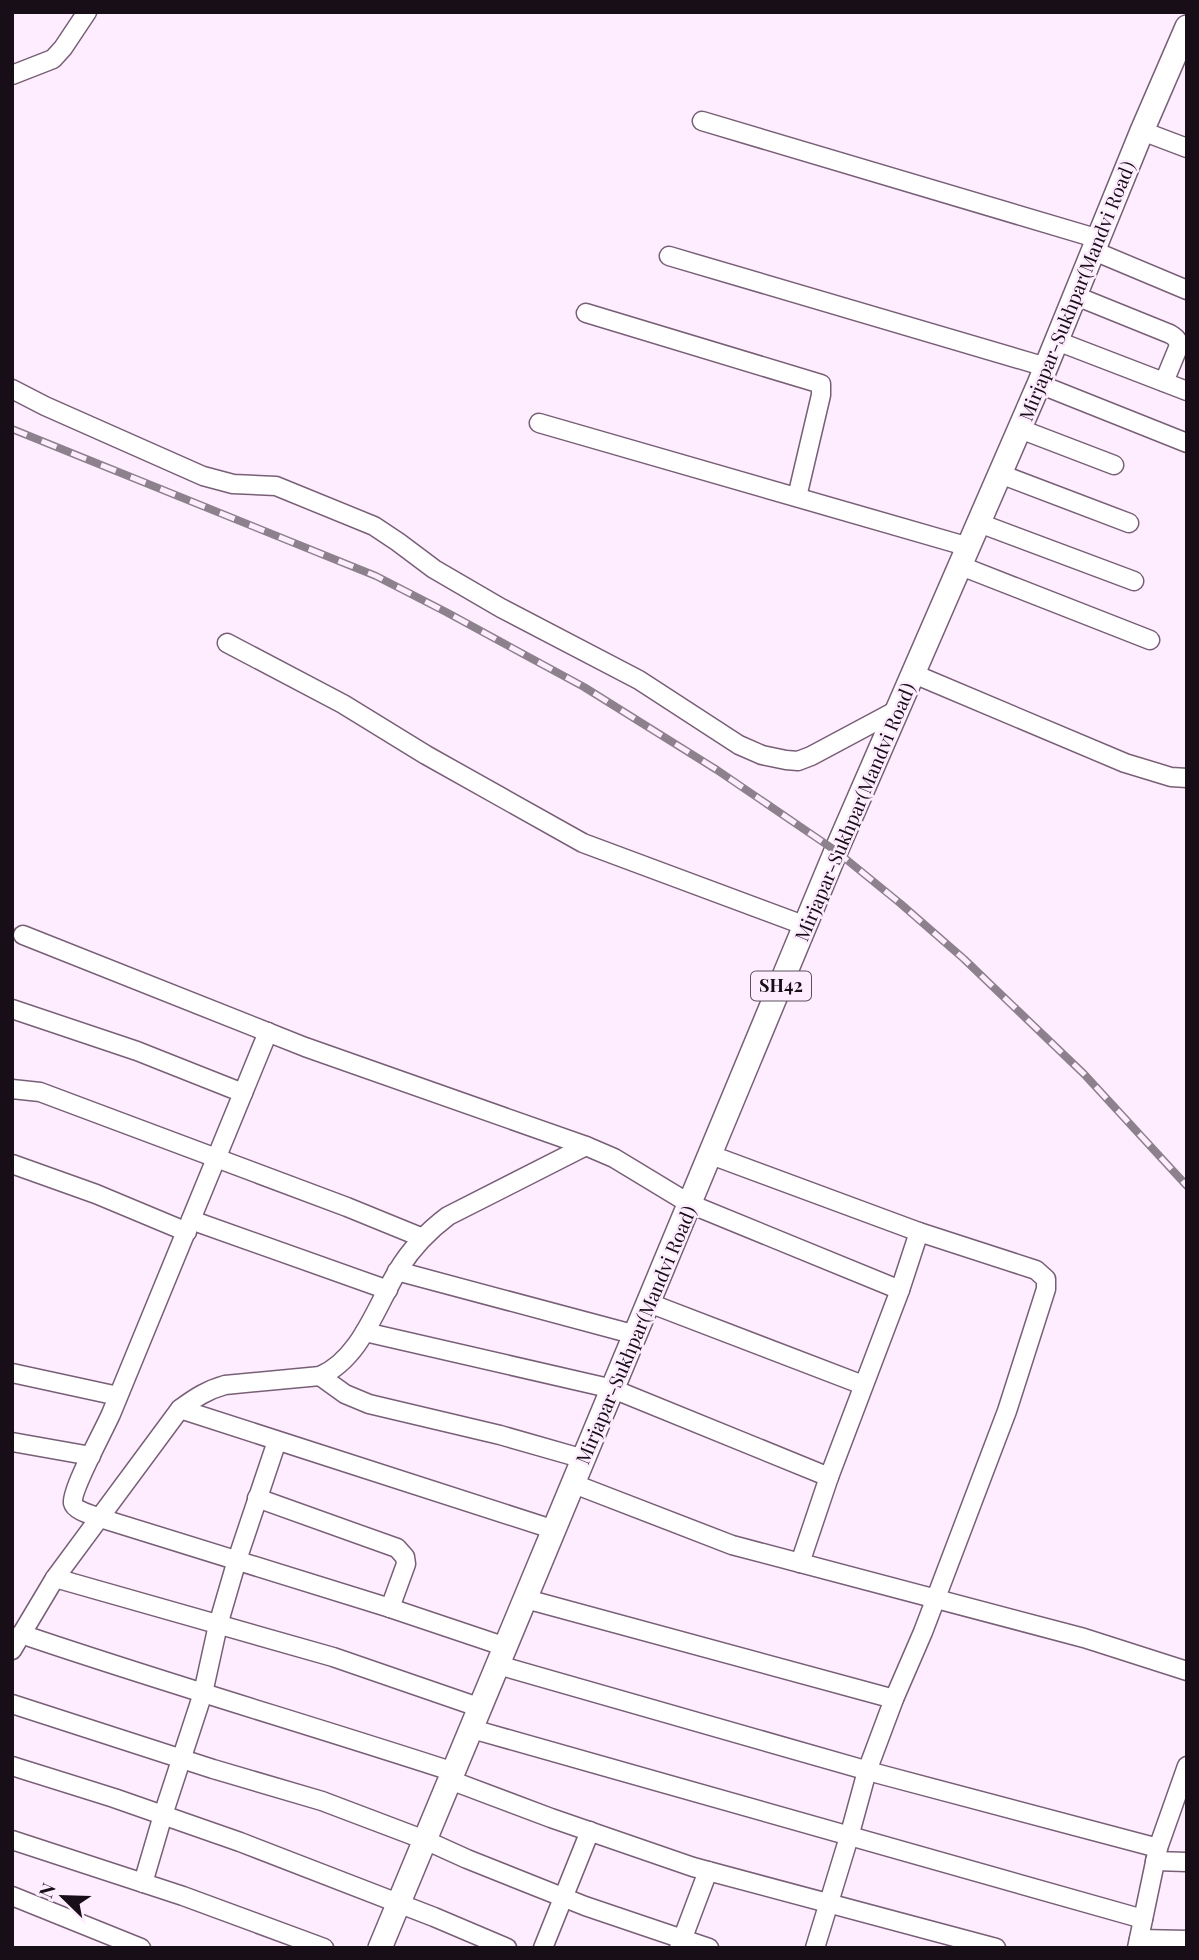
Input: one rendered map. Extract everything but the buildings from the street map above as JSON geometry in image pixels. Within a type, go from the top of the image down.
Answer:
[{"type":"main road","name":"Mirjapar-Sukhpar(Mandvi Road)","points":[[380,1948],[842,839],[1043,375],[1187,27]]},
{"type":"street","points":[[12,75],[53,59],[87,12]]},
{"type":"street","points":[[702,121],[1096,245],[1187,290]]},
{"type":"street","points":[[1142,131],[1187,148]]},
{"type":"street","points":[[669,256],[1043,375],[1187,443]]},
{"type":"street","points":[[1076,296],[1176,337],[1178,348],[1164,382]]},
{"type":"street","points":[[586,313],[821,384],[821,395],[797,497]]},
{"type":"street","points":[[1057,341],[1187,391]]},
{"type":"street","points":[[12,389],[203,476],[233,484],[276,486],[373,526],[456,582],[639,680],[739,745],[762,755],[798,761],[899,709]]},
{"type":"street","points":[[539,423],[797,497],[965,556],[1150,640]]},
{"type":"street","points":[[1020,429],[1114,465]]},
{"type":"street","points":[[1000,474],[1129,523]]},
{"type":"street","points":[[979,523],[1134,581]]},
{"type":"street","points":[[227,643],[343,704],[426,755],[583,843],[806,926]]},
{"type":"street","points":[[914,674],[1125,763],[1171,777],[1187,778]]},
{"type":"street","points":[[23,935],[268,1032],[586,1146],[614,1158],[690,1204],[900,1290]]},
{"type":"street","points":[[12,1009],[137,1051],[243,1093]]},
{"type":"street","points":[[268,1032],[118,1396],[79,1481],[73,1503],[76,1507],[100,1518],[390,1608],[502,1656],[867,1771],[1187,1862]]},
{"type":"street","points":[[12,1089],[40,1092],[347,1207],[422,1238]]},
{"type":"street","points":[[586,1146],[448,1216],[429,1230],[397,1271],[365,1332],[332,1370],[320,1376],[225,1385],[198,1395],[180,1409],[55,1578],[17,1642],[203,1693],[452,1776],[590,1831],[708,1871],[996,1948]]},
{"type":"street","points":[[711,1155],[919,1232],[1036,1270],[1046,1279],[1046,1289],[1007,1411],[867,1771],[815,1948]]},
{"type":"street","points":[[12,1164],[189,1226],[388,1290]]},
{"type":"street","points":[[800,1563],[829,1476],[900,1290],[919,1232]]},
{"type":"street","points":[[397,1271],[636,1335]]},
{"type":"street","points":[[649,1303],[863,1385]]},
{"type":"street","points":[[365,1332],[614,1389],[829,1476]]},
{"type":"street","points":[[12,1373],[118,1396]]},
{"type":"street","points":[[320,1376],[345,1395],[369,1404],[500,1435],[584,1459]]},
{"type":"street","points":[[180,1409],[555,1530]]},
{"type":"street","points":[[143,1883],[203,1693],[218,1625],[237,1560],[277,1441]]},
{"type":"street","points":[[12,1442],[91,1457]]},
{"type":"street","points":[[574,1484],[732,1545],[1084,1638],[1187,1671]]},
{"type":"street","points":[[257,1498],[397,1548],[405,1556],[406,1564],[390,1608]]},
{"type":"street","points":[[55,1578],[333,1657],[481,1707]]},
{"type":"street","points":[[526,1599],[894,1699]]},
{"type":"street","points":[[12,1704],[322,1801],[681,1943],[709,1948]]},
{"type":"street","points":[[472,1729],[1143,1919]]},
{"type":"street","points":[[12,1766],[240,1842],[508,1948]]},
{"type":"street","points":[[1187,1766],[1181,1796],[1157,1855],[1138,1943],[1187,1940]]},
{"type":"street","points":[[543,1948],[590,1831]]},
{"type":"street","points":[[12,1840],[143,1883],[324,1948]]},
{"type":"street","points":[[681,1943],[708,1871]]},
{"type":"street","points":[[12,1896],[141,1948]]},
{"type":"railway","points":[[12,429],[376,576],[584,687],[717,770],[836,851],[964,959],[1084,1074],[1187,1186]]}]
